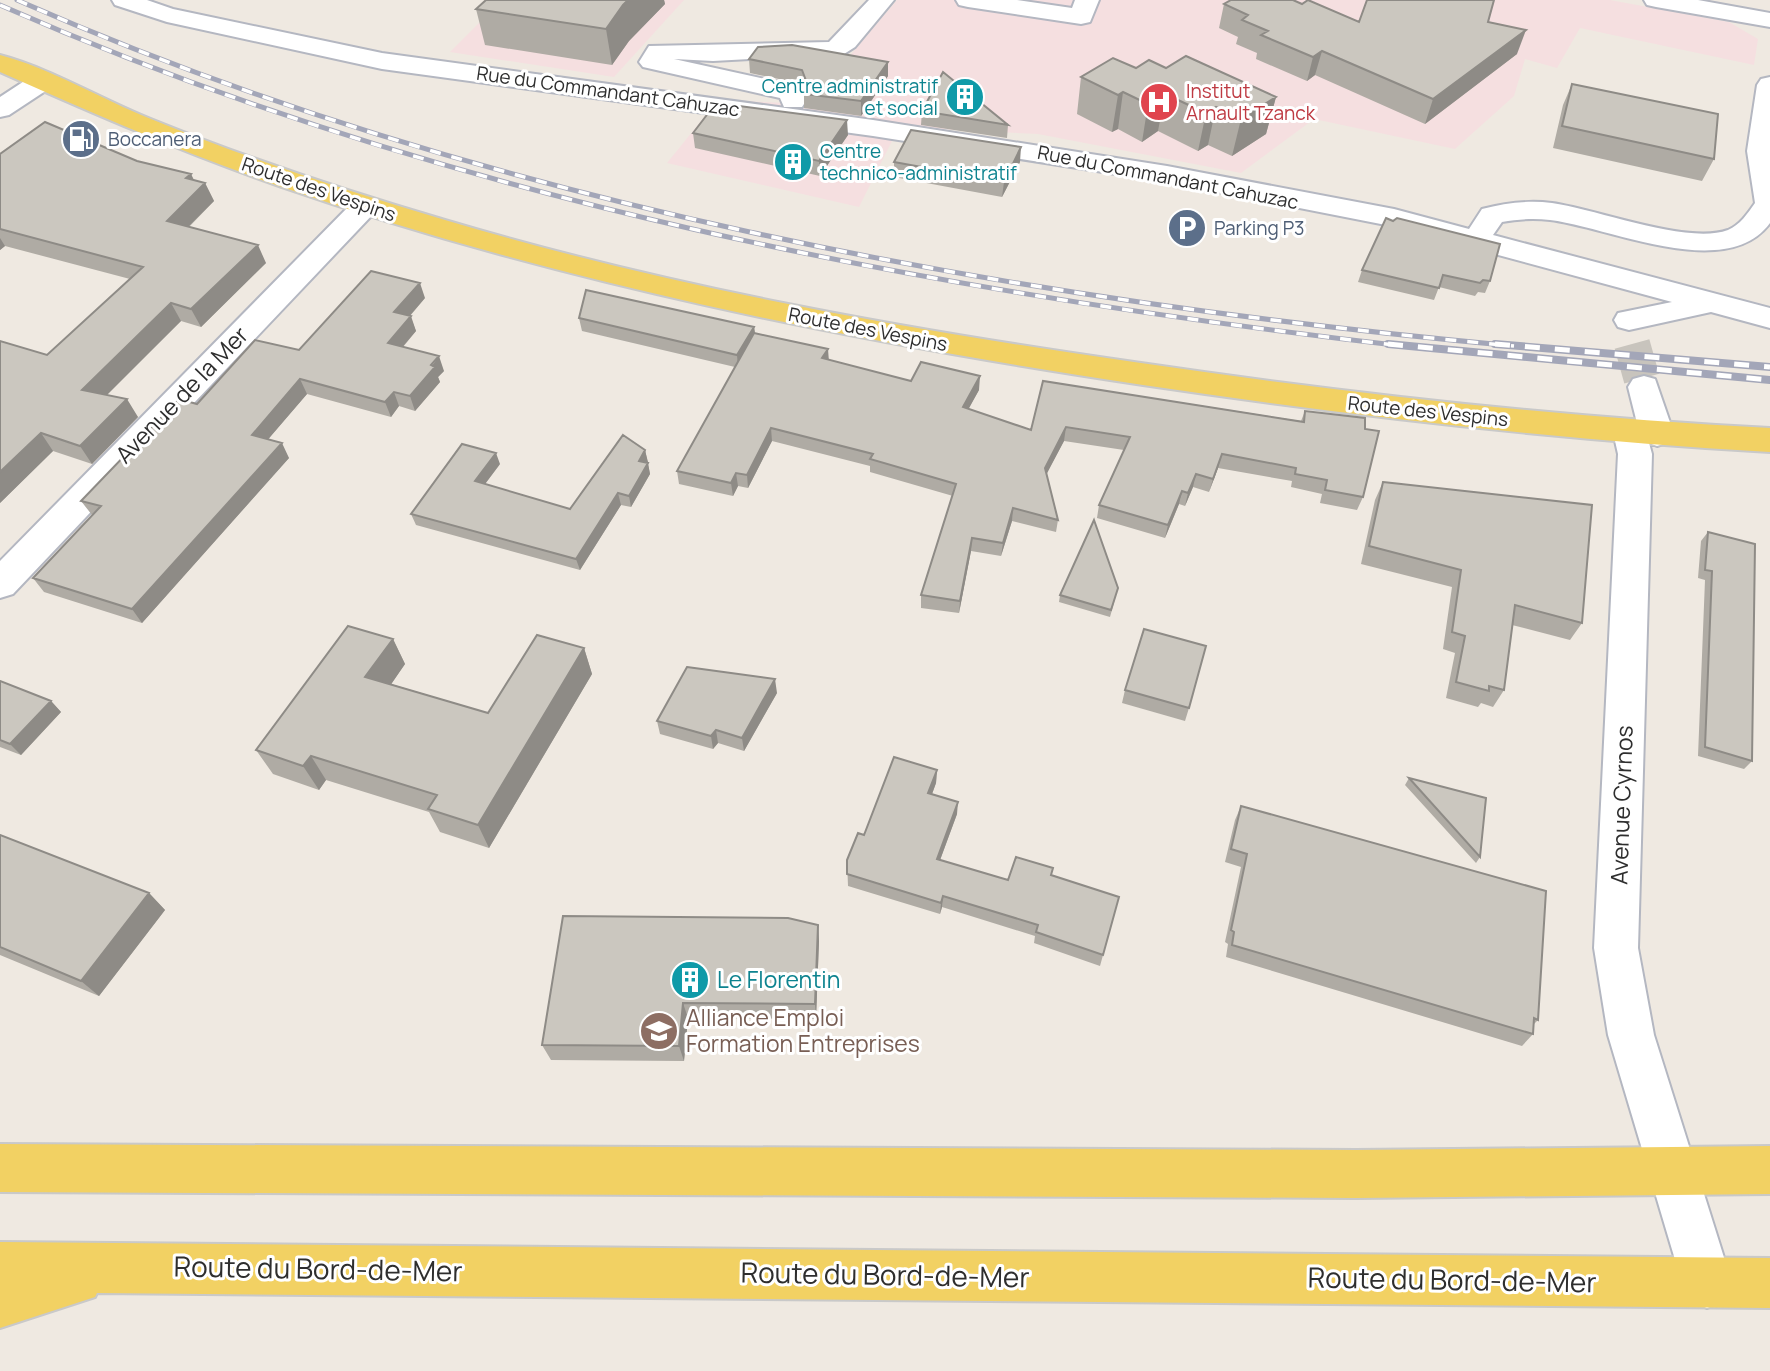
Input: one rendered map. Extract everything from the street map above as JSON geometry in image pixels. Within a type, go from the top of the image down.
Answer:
[{"type":"main road","name":"Route des Vespins","points":[[0,63],[162,134],[365,206],[558,261],[911,339],[1059,363],[1308,397],[1644,433],[1770,440]]},
{"type":"main road","points":[[0,1168],[1356,1174],[1770,1170]]},
{"type":"main road","name":"Route du Bord-de-Mer","points":[[0,1267],[1770,1283]]},
{"type":"main road","points":[[0,1302],[116,1267]]},
{"type":"street","name":"Rue du Commandant Cahuzac","points":[[124,0],[167,15],[382,61],[1106,162],[1394,218],[1477,238],[1709,304],[1770,318]]},
{"type":"street","points":[[793,117],[793,93],[652,62],[658,51],[781,52],[835,49],[846,42],[882,0]]},
{"type":"street","points":[[968,0],[1081,17],[1087,0]]},
{"type":"street","points":[[1656,0],[1770,20]]},
{"type":"street","points":[[0,109],[41,82]]},
{"type":"street","points":[[1735,237],[1752,227],[1769,207],[1761,151],[1770,85]]},
{"type":"street","name":"Avenue de la Mer","points":[[0,584],[365,206]]},
{"type":"street","points":[[1477,238],[1492,215],[1527,210],[1685,239],[1735,237],[1770,245]]},
{"type":"street","points":[[1638,284],[1631,332],[1709,304]]},
{"type":"street","name":"Avenue Cyrnos","points":[[1644,387],[1644,433],[1635,454],[1616,948],[1628,1022],[1707,1283]]},
{"type":"shaded area","points":[[502,0],[684,0],[614,77],[450,52]]},
{"type":"shaded area","name":"Institut Arnault Tzanck","points":[[897,0],[1610,0],[1729,22],[1758,39],[1754,65],[1580,28],[1557,68],[1525,59],[1514,96],[1455,149],[1314,119],[1241,173],[1038,134],[899,127],[859,207],[667,163],[718,100],[809,104]]},
{"type":"building","points":[[486,0],[628,0],[606,29],[476,9]]},
{"type":"building","points":[[1231,0],[1293,0],[1302,4],[1308,0],[1359,22],[1367,0],[1494,0],[1488,22],[1526,30],[1433,99],[1322,51],[1313,57],[1261,35],[1268,31],[1242,20],[1248,15],[1224,4]]},
{"type":"building","points":[[792,45],[888,62],[861,101],[804,94],[808,86],[802,70],[749,59],[758,47]]},
{"type":"building","points":[[1186,56],[1276,97],[1241,119],[1216,107],[1206,113],[1165,94],[1148,104],[1123,92],[1118,95],[1081,77],[1113,58],[1136,68],[1149,60],[1166,68]]},
{"type":"building","points":[[943,72],[1008,125],[922,111]]},
{"type":"building","points":[[1572,84],[1718,114],[1714,159],[1562,126]]},
{"type":"building","points":[[716,103],[847,120],[819,161],[693,133]]},
{"type":"building","points":[[45,122],[137,161],[191,174],[186,178],[205,183],[167,221],[258,245],[191,309],[171,303],[82,390],[127,399],[80,446],[41,433],[0,472],[0,341],[47,355],[143,267],[0,229],[0,154]]},
{"type":"building","points":[[911,130],[1021,147],[1004,182],[894,162]]},
{"type":"building","points":[[1386,218],[1393,221],[1397,218],[1500,244],[1490,281],[1483,280],[1480,283],[1443,275],[1439,288],[1362,270]]},
{"type":"building","points":[[371,271],[420,283],[394,312],[411,316],[388,343],[439,356],[431,365],[435,367],[410,396],[394,392],[385,402],[300,379],[252,435],[282,443],[132,609],[33,578],[101,506],[81,501],[179,399],[197,404],[255,340],[299,350]]},
{"type":"building","points":[[586,290],[754,327],[737,355],[579,318]]},
{"type":"building","points":[[754,333],[828,349],[822,358],[911,381],[921,362],[980,376],[963,407],[1031,430],[1043,381],[1304,422],[1305,411],[1365,418],[1365,429],[1379,431],[1363,497],[1325,490],[1327,480],[1295,474],[1296,468],[1222,454],[1213,479],[1196,474],[1188,493],[1182,491],[1168,525],[1099,505],[1130,437],[1066,427],[1045,468],[1058,520],[1013,508],[1003,543],[972,538],[960,601],[921,595],[956,484],[870,459],[873,454],[771,428],[747,475],[736,473],[731,483],[677,471]]},
{"type":"building","points":[[623,435],[645,450],[639,461],[648,463],[629,496],[618,493],[576,559],[411,514],[462,444],[496,453],[475,481],[570,509]]},
{"type":"building","points":[[1383,482],[1592,505],[1582,623],[1515,605],[1504,690],[1489,686],[1489,691],[1456,682],[1465,636],[1452,632],[1461,570],[1369,546]]},
{"type":"building","points":[[1094,520],[1118,588],[1111,610],[1060,595]]},
{"type":"building","points":[[1708,532],[1755,544],[1752,761],[1705,747],[1712,571],[1705,570]]},
{"type":"building","points":[[348,626],[393,639],[365,677],[488,713],[537,635],[584,648],[478,825],[428,809],[437,795],[311,756],[303,766],[256,750]]},
{"type":"building","points":[[1144,629],[1206,646],[1189,708],[1125,690]]},
{"type":"building","points":[[687,667],[775,679],[742,738],[716,730],[711,736],[657,721]]},
{"type":"building","points":[[0,681],[51,701],[10,744],[0,740]]},
{"type":"building","points":[[894,757],[937,770],[928,793],[958,802],[937,859],[1008,880],[1016,857],[1053,868],[1051,875],[1119,897],[1103,955],[1036,932],[1038,925],[943,896],[941,903],[847,874],[847,860],[858,833],[864,835]]},
{"type":"building","points":[[1409,778],[1486,798],[1480,857]]},
{"type":"building","points":[[1241,806],[1546,891],[1538,1020],[1534,1018],[1533,1034],[1232,945],[1234,932],[1231,930],[1247,854],[1231,849]]},
{"type":"building","points":[[0,835],[149,893],[81,981],[0,947]]},
{"type":"building","name":"Le Florentin","points":[[563,916],[788,918],[818,925],[815,1004],[683,1003],[679,1046],[542,1045]]},
{"type":"tunnel","points":[[1632,344],[1644,387]]},
{"type":"railway","points":[[17,0],[193,72],[375,134],[562,187],[751,232],[942,270],[1134,301],[1325,326],[1495,344]]},
{"type":"railway","points":[[0,5],[168,73],[339,133],[512,184],[688,228],[865,265],[1044,297],[1223,324],[1403,346]]},
{"type":"railway","points":[[1388,344],[1770,380]]},
{"type":"railway","points":[[1495,344],[1770,367]]},
{"type":"railway","points":[[1495,344],[1514,346]]},
{"type":"place","name":"Centre administratif et social","points":[[965,97]]},
{"type":"place","name":"Institut Arnault Tzanck","points":[[1159,102]]},
{"type":"place","name":"Boccanera","points":[[81,139]]},
{"type":"place","name":"Centre technico-administratif","points":[[793,162]]},
{"type":"place","name":"Parking P3","points":[[1187,228]]},
{"type":"place","name":"Le Florentin","points":[[690,980]]},
{"type":"place","name":"Alliance Emploi Formation Entreprises","points":[[659,1031]]}]
